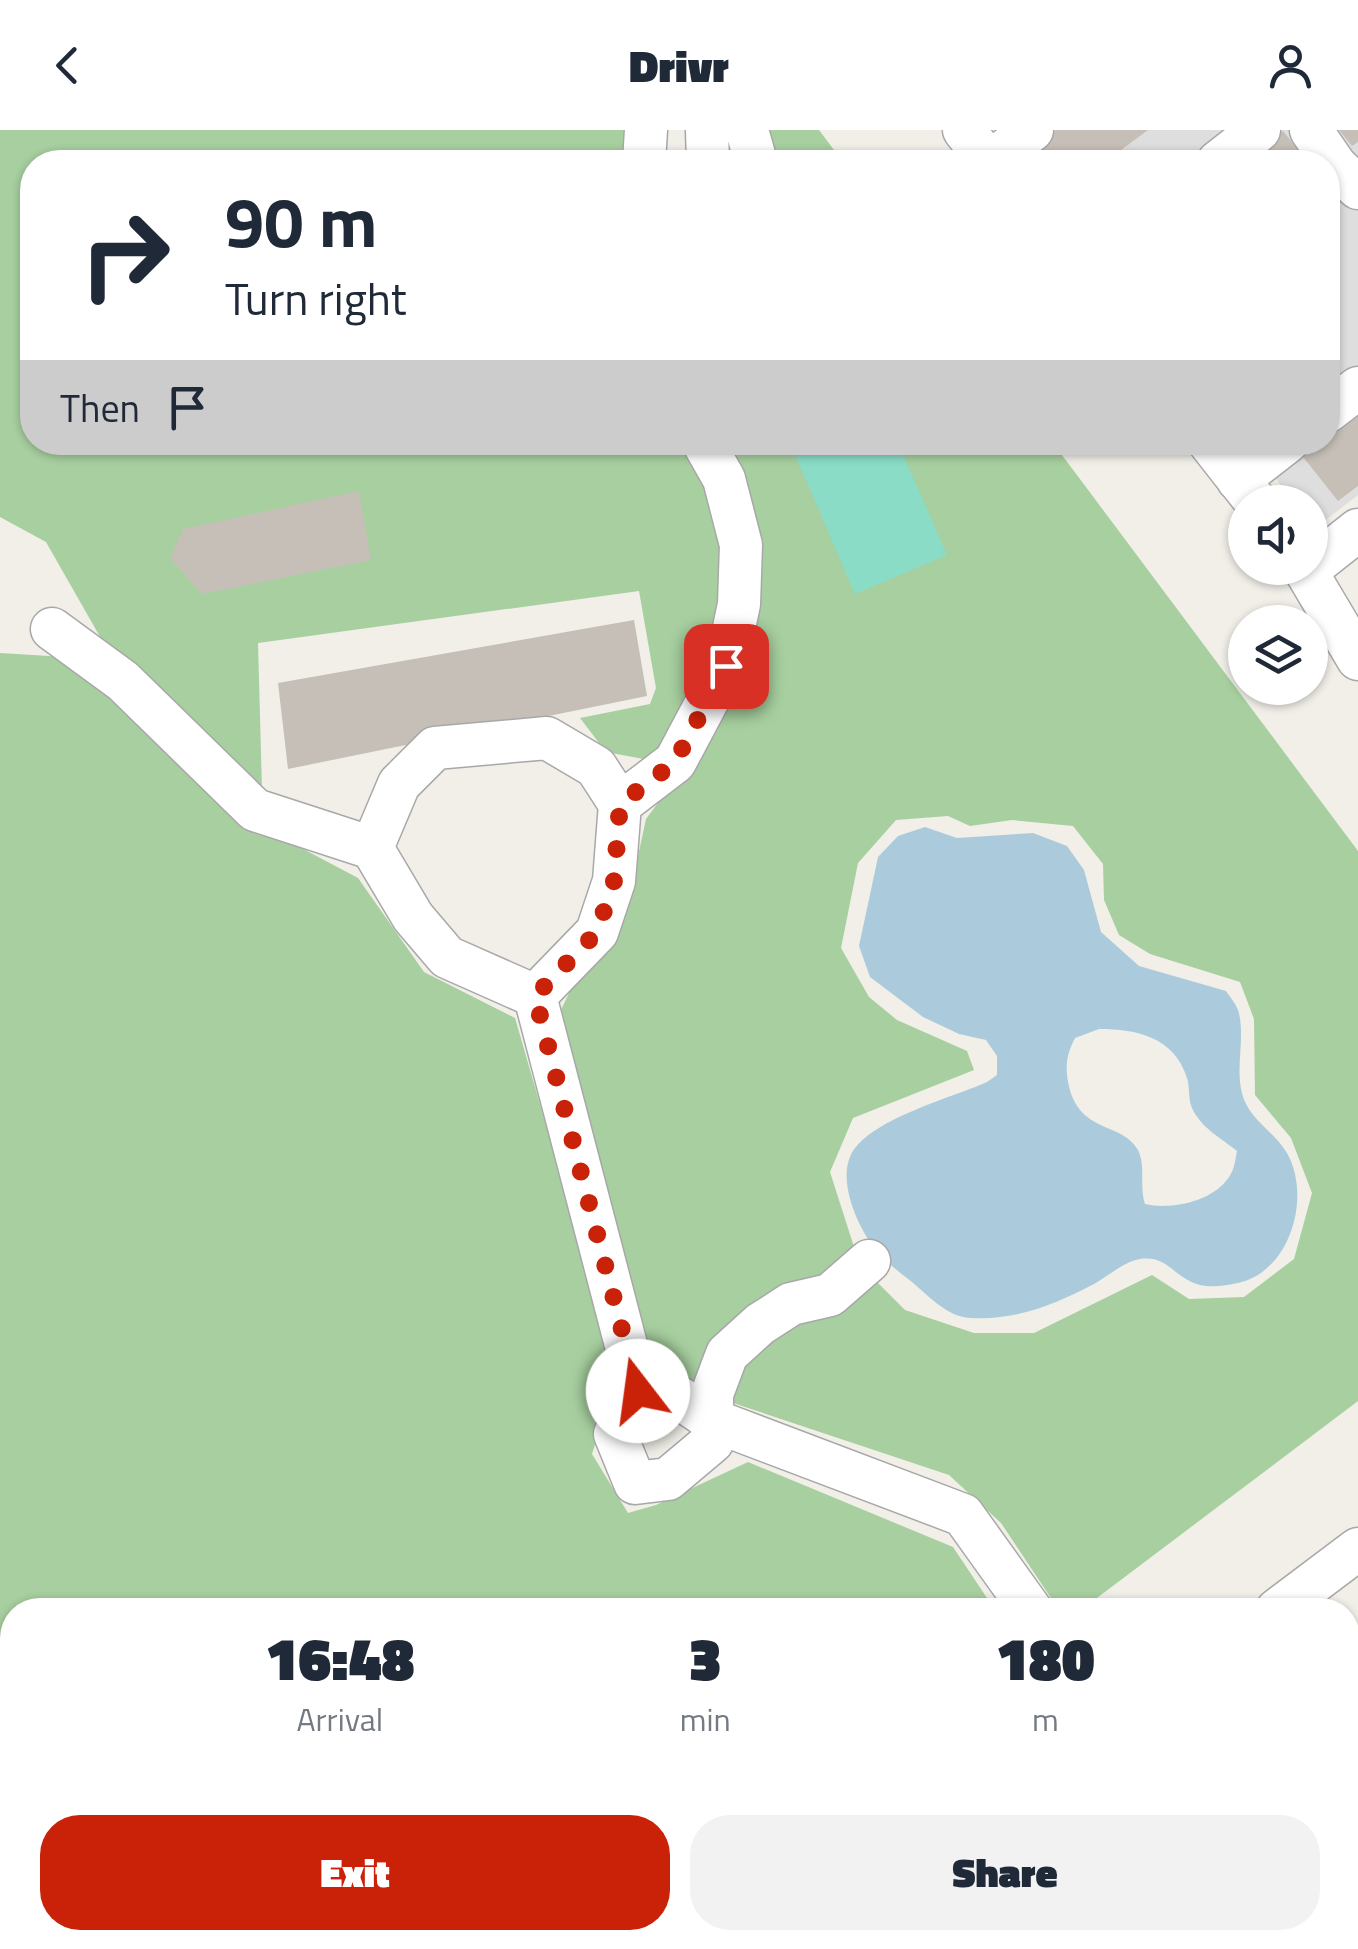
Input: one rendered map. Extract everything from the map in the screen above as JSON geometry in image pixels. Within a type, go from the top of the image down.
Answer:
[{"type":"street","points":[[964,130],[980,150]]},
{"type":"street","points":[[1006,150],[1032,130]]},
{"type":"street","points":[[1233,150],[1258,130]]},
{"type":"street","points":[[620,804],[675,762],[726,666],[739,604],[741,544],[724,479],[710,455]]},
{"type":"street","points":[[1218,455],[1242,485]]},
{"type":"street","points":[[1252,485],[1276,455]]},
{"type":"street","points":[[1328,552],[1358,530]]},
{"type":"street","points":[[1315,585],[1358,660]]},
{"type":"street","points":[[52,629],[122,681],[254,810],[372,848],[413,917],[447,957],[535,996]]},
{"type":"street","points":[[372,848],[399,784],[435,748],[547,738],[596,767],[620,804],[614,881],[597,932],[535,996]]},
{"type":"street","points":[[535,996],[638,1391],[615,1434],[636,1483],[668,1479],[712,1442],[712,1394],[727,1354],[791,1304],[830,1295],[868,1261]]},
{"type":"street","points":[[638,1391],[675,1395],[712,1420],[962,1515],[1021,1598]]},
{"type":"street","points":[[1294,1598],[1358,1549]]},
{"type":"shaded area","points":[[1007,130],[1358,130],[1358,495],[1328,518],[1328,485],[1281,485],[1257,455],[1340,455],[1340,150],[1023,150]]},
{"type":"green space","points":[[0,130],[627,130],[628,150],[20,150],[20,455],[690,455],[733,548],[721,648],[681,724],[649,760],[606,752],[580,718],[650,704],[656,688],[639,591],[258,643],[262,790],[103,642],[46,542],[0,517]]},
{"type":"green space","points":[[765,130],[819,130],[834,150],[773,150]]},
{"type":"green space","points":[[733,455],[1062,455],[1228,677],[1228,705],[1249,705],[1358,851],[1358,1401],[1097,1598],[1051,1598],[1001,1523],[949,1475],[724,1400],[732,1361],[876,1281],[905,1310],[974,1333],[1034,1333],[1152,1275],[1189,1299],[1244,1297],[1294,1259],[1312,1193],[1291,1138],[1255,1095],[1254,1019],[1240,982],[1150,954],[1119,935],[1104,900],[1103,864],[1073,826],[1012,820],[970,826],[948,816],[896,820],[858,863],[841,948],[869,997],[897,1020],[967,1051],[974,1070],[853,1118],[830,1172],[855,1250],[699,1388],[690,1386],[648,1352],[558,1016],[629,898],[646,819],[736,698],[760,611],[745,488]]},
{"type":"green space","points":[[795,455],[903,455],[947,555],[855,594]]},
{"type":"green space","points":[[0,653],[65,657],[139,709],[220,805],[358,878],[424,972],[515,1018],[618,1374],[592,1454],[628,1513],[656,1505],[748,1462],[953,1547],[987,1598],[0,1598]]},
{"type":"water","points":[[925,827],[957,838],[1033,833],[1067,846],[1084,870],[1101,932],[1139,966],[1226,991],[1240,1020],[1240,1083],[1245,1102],[1282,1145],[1294,1171],[1296,1211],[1283,1249],[1271,1264],[1238,1283],[1211,1286],[1192,1282],[1160,1261],[1140,1259],[1050,1304],[1003,1317],[971,1318],[943,1308],[880,1255],[865,1234],[849,1195],[850,1157],[859,1144],[891,1121],[997,1075],[997,1056],[986,1040],[959,1034],[923,1017],[870,977],[859,946],[878,857],[898,836]],"holes":[[[1099,1029],[1152,1038],[1173,1053],[1187,1078],[1196,1115],[1237,1151],[1229,1178],[1210,1194],[1177,1205],[1145,1204],[1138,1150],[1122,1135],[1090,1119],[1073,1099],[1067,1064],[1075,1038]]]},
{"type":"building","points":[[1056,130],[1148,130],[1121,150],[1031,150]]},
{"type":"building","points":[[1339,130],[1358,130],[1358,142],[1352,146]]},
{"type":"building","points":[[1283,131],[1298,150],[1258,150]]},
{"type":"building","points":[[1358,408],[1358,486],[1338,501],[1302,455],[1340,455],[1340,422]]},
{"type":"building","points":[[359,491],[371,560],[202,594],[170,558],[183,529]]},
{"type":"building","points":[[634,620],[647,696],[288,769],[278,683]]},
{"type":"route","points":[[638,1391],[535,996],[597,932],[614,881],[620,804],[675,762],[726,666]]}]
